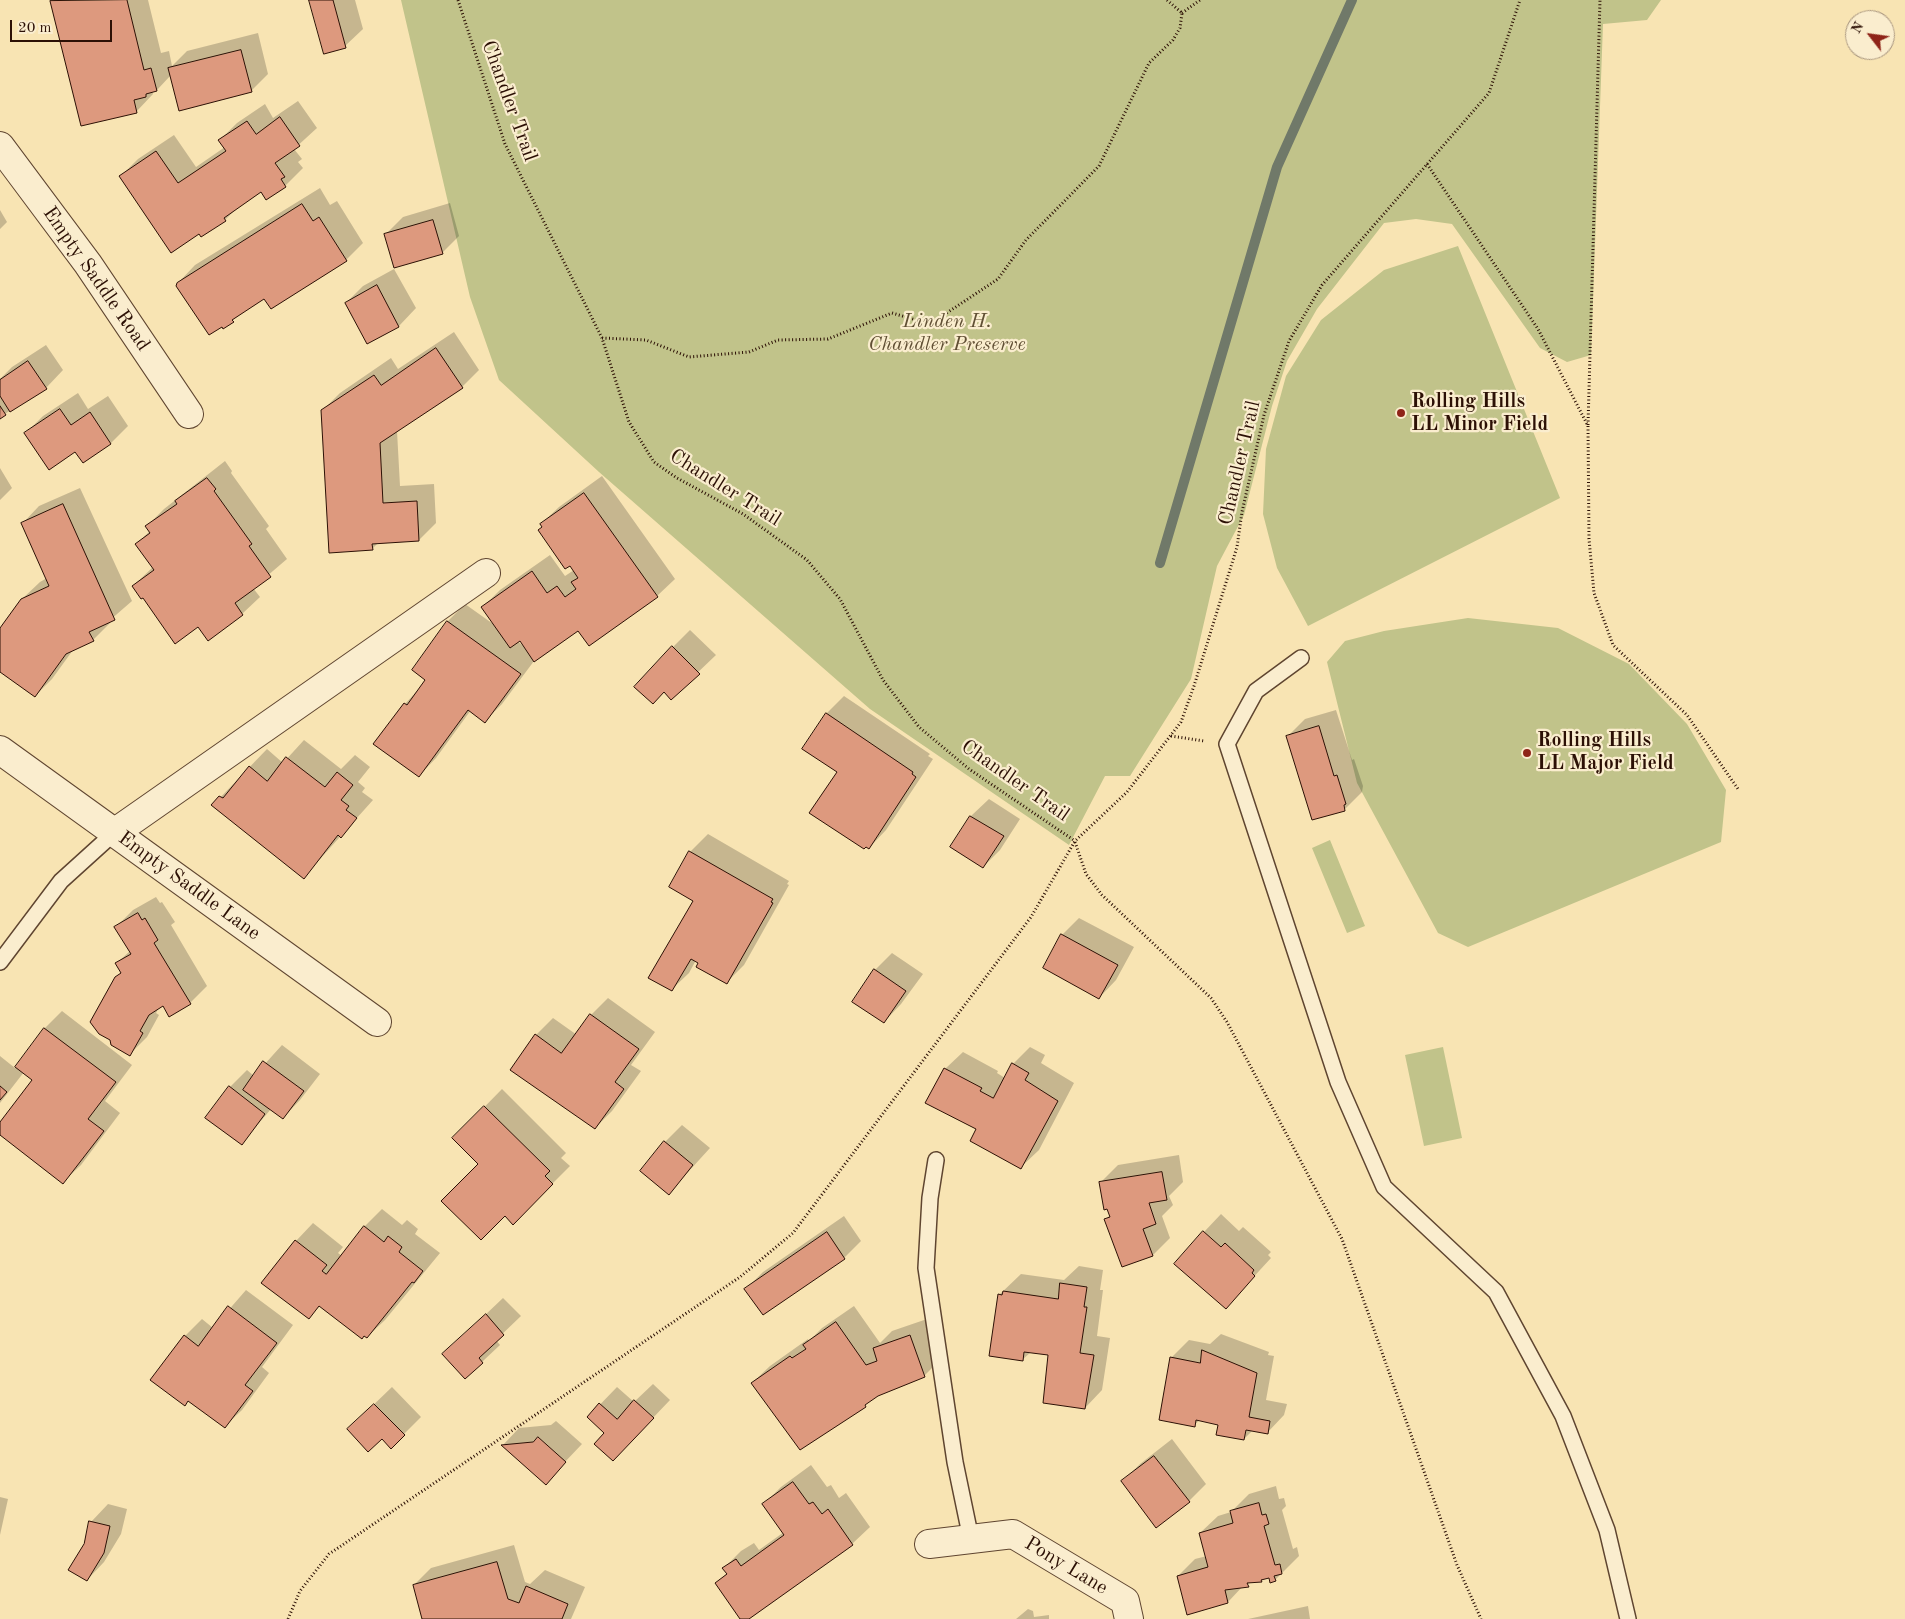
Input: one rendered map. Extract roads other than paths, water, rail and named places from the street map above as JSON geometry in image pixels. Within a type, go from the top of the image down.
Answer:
[{"type":"street","name":"Empty Saddle Road","points":[[0,146],[88,264],[189,414]]},
{"type":"street","points":[[114,833],[486,573]]},
{"type":"street","name":"Empty Saddle Lane","points":[[0,750],[377,1022]]},
{"type":"street","name":"Pony Lane","points":[[929,1544],[1013,1534],[1125,1601],[1129,1619]]},
{"type":"lane","points":[[1301,658],[1256,691],[1227,744],[1338,1082],[1384,1187],[1496,1292],[1563,1416],[1607,1530],[1628,1619]]},
{"type":"lane","points":[[0,962],[62,881],[114,833]]},
{"type":"lane","points":[[936,1160],[930,1198],[926,1268],[956,1462],[971,1539]]},
{"type":"waterway","points":[[1160,563],[1277,167],[1352,0]]},
{"type":"place","name":"Rolling Hills LL Minor Field","points":[[1401,413]]},
{"type":"place","name":"Rolling Hills LL Major Field","points":[[1527,753]]},
{"type":"park label","name":"Linden H. Chandler Preserve","points":[[947,334]]}]
